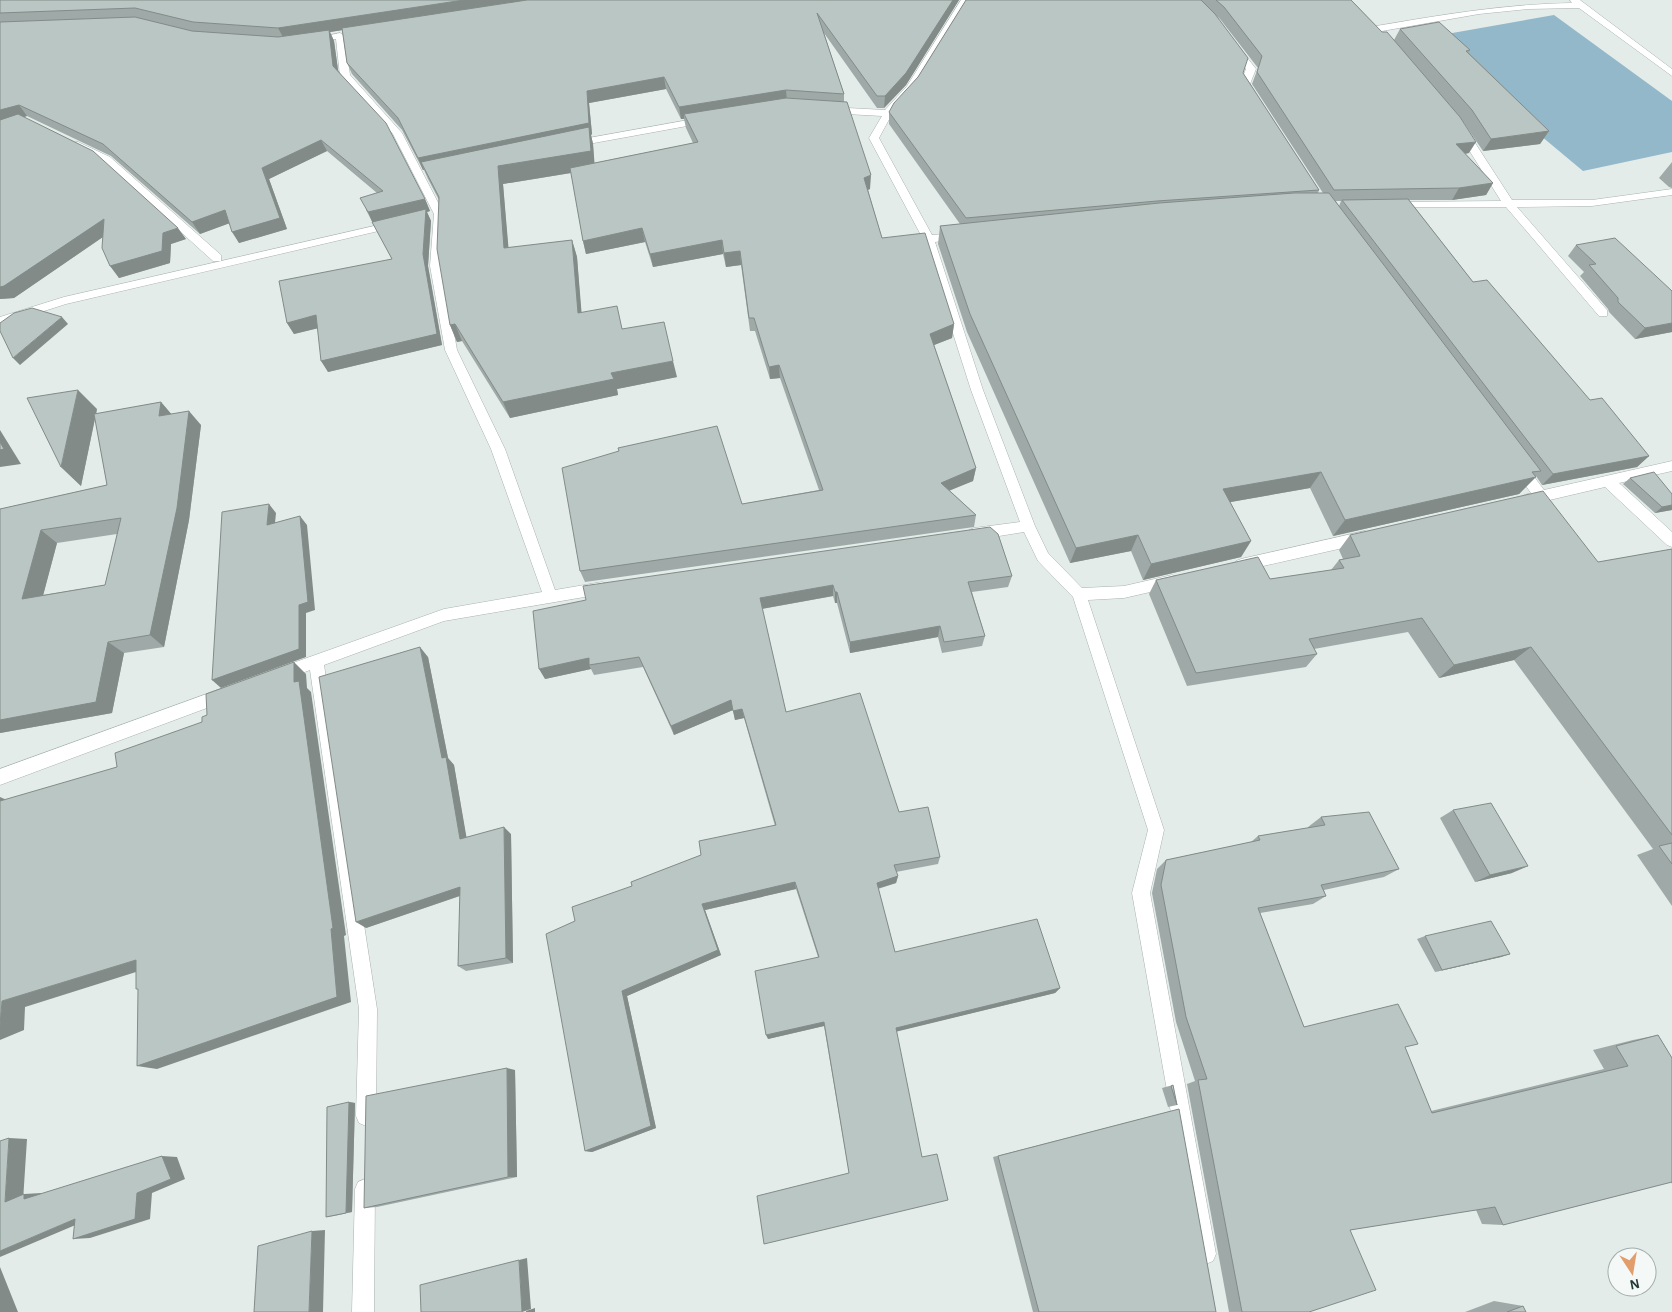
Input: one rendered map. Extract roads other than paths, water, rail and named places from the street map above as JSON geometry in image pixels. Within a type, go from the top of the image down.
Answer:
[{"type":"street","points":[[965,0],[911,88],[888,114],[874,138],[929,239],[977,390],[1028,526],[1043,557],[1079,594],[1156,830],[1141,894],[1208,1269]]},
{"type":"street","points":[[1395,51],[1376,29],[1508,8],[1577,3],[1672,73]]},
{"type":"street","points":[[303,41],[345,35],[345,76],[397,133],[424,175],[434,215],[436,266],[451,350],[498,449],[550,595]]},
{"type":"street","points":[[1228,37],[1251,69],[1245,84],[1260,109]]},
{"type":"street","points":[[814,109],[888,114]]},
{"type":"street","points":[[564,146],[719,118]]},
{"type":"street","points":[[1455,121],[1509,204],[1603,314]]},
{"type":"street","points":[[71,142],[106,158],[217,258]]},
{"type":"street","points":[[1380,205],[1592,203],[1672,192]]},
{"type":"street","points":[[0,321],[73,299],[411,221]]},
{"type":"street","points":[[929,239],[965,235]]},
{"type":"street","points":[[1512,457],[1541,496]]},
{"type":"street","points":[[1512,503],[1672,466]]},
{"type":"street","points":[[1608,481],[1672,540]]},
{"type":"street","points":[[960,536],[1028,526]]},
{"type":"street","points":[[1231,568],[1376,534]]},
{"type":"street","points":[[1079,594],[1124,592],[1182,579]]},
{"type":"street","points":[[269,679],[444,614],[550,595],[618,586]]},
{"type":"street","points":[[316,662],[368,1009],[366,1136]]},
{"type":"street","points":[[0,777],[242,689]]},
{"type":"street","points":[[362,1312],[365,1175]]},
{"type":"water","points":[[1554,15],[1672,101],[1672,152],[1583,171],[1424,38]]}]
